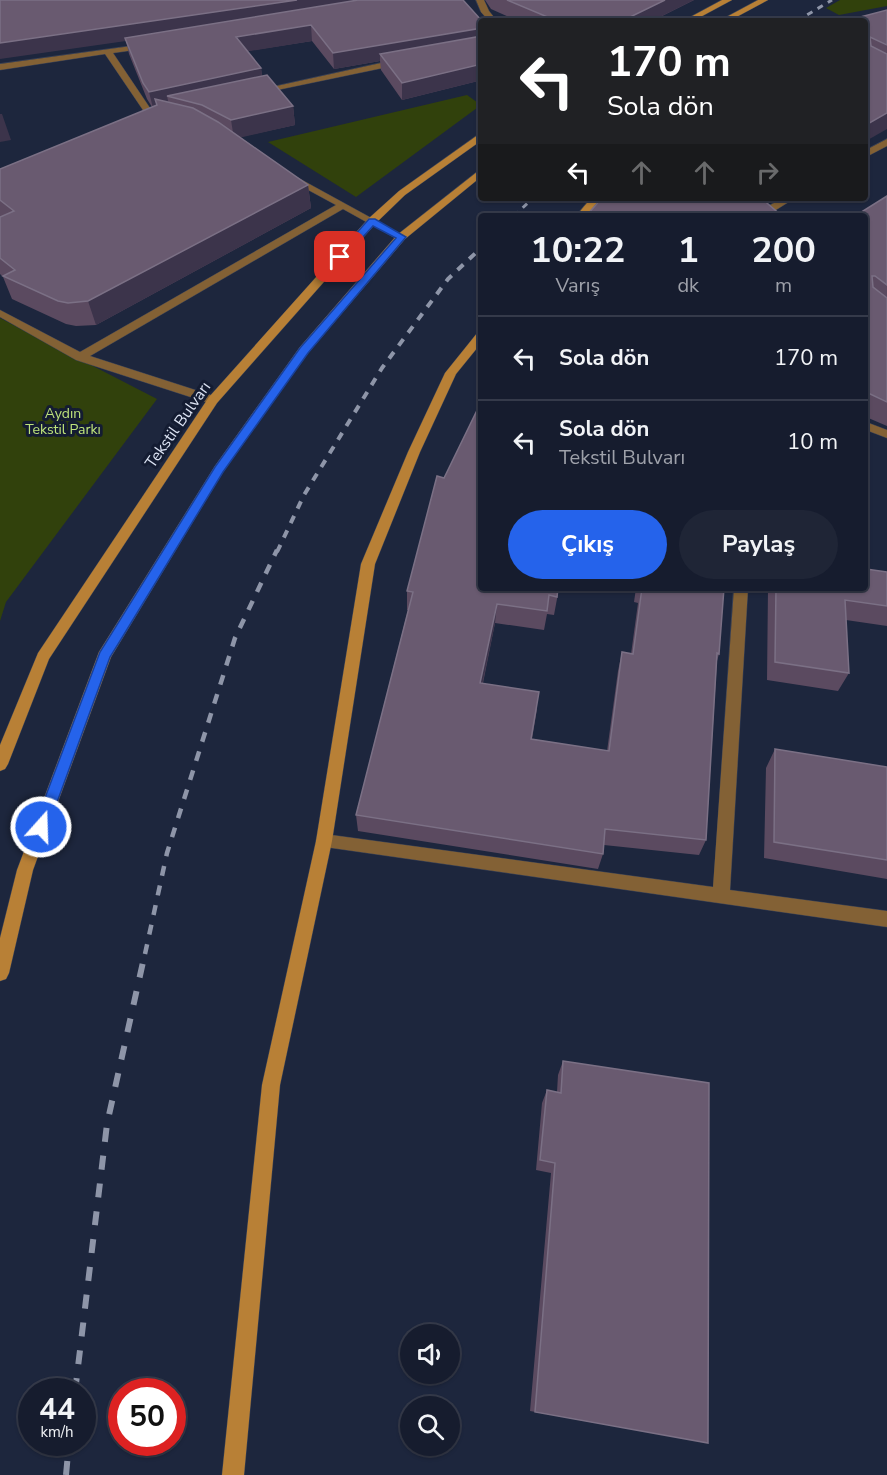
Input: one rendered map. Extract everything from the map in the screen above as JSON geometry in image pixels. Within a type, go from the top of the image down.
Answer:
[{"type":"main road","points":[[693,18],[728,0]]},
{"type":"main road","points":[[729,18],[764,0]]},
{"type":"main road","name":"Tekstil Bulvarı","points":[[0,764],[43,657],[213,400],[372,221],[402,193],[478,138]]},
{"type":"main road","points":[[0,973],[25,870],[104,656],[219,469],[304,350],[401,237],[478,174]]},
{"type":"main road","points":[[583,213],[593,201]]},
{"type":"main road","points":[[233,1475],[271,1084],[324,841],[368,564],[414,452],[451,373],[478,339]]},
{"type":"street","points":[[480,0],[490,18]]},
{"type":"street","points":[[0,67],[152,45]]},
{"type":"street","points":[[108,52],[157,114],[128,124]]},
{"type":"street","points":[[254,92],[414,59]]},
{"type":"street","points":[[868,153],[887,142]]},
{"type":"street","points":[[280,171],[401,237]]},
{"type":"street","points":[[766,211],[784,201]]},
{"type":"street","points":[[80,357],[342,206]]},
{"type":"street","points":[[0,313],[80,357],[213,400]]},
{"type":"street","points":[[868,427],[887,434]]},
{"type":"street","points":[[721,896],[741,591]]},
{"type":"street","points":[[324,841],[887,919]]},
{"type":"green space","points":[[840,0],[887,0],[887,6],[839,15],[826,8]]},
{"type":"green space","points":[[467,95],[478,103],[478,107],[356,197],[268,142]]},
{"type":"green space","name":"Aydın Tekstil Parkı","points":[[0,318],[157,399],[6,602],[0,621]]},
{"type":"building","points":[[0,0],[297,0],[0,43]]},
{"type":"building","points":[[358,0],[463,0],[479,18],[478,29],[333,53],[311,25],[236,37],[261,68],[149,92],[143,83],[125,38]]},
{"type":"building","points":[[507,0],[665,0],[628,18],[550,18]]},
{"type":"building","points":[[887,10],[887,45],[870,37],[871,46],[887,54],[887,113],[868,124],[868,18],[856,18]]},
{"type":"building","points":[[478,37],[478,65],[402,83],[380,54]]},
{"type":"building","points":[[267,75],[293,106],[231,120],[202,105],[167,96]]},
{"type":"building","points":[[155,99],[193,108],[218,122],[308,185],[88,301],[68,303],[58,301],[3,276],[15,270],[0,258],[0,217],[14,211],[0,200],[0,169],[157,105]]},
{"type":"building","points":[[887,196],[887,285],[872,276],[873,287],[887,298],[887,402],[868,393],[868,213],[860,213]]},
{"type":"building","points":[[599,201],[764,201],[778,213],[589,213]]},
{"type":"building","points":[[478,408],[478,591],[558,591],[557,597],[549,595],[547,611],[497,604],[480,683],[539,692],[531,739],[609,751],[622,652],[633,654],[642,591],[724,591],[719,654],[717,653],[706,840],[605,829],[603,854],[356,815],[413,592],[407,591],[437,476],[444,478]]},
{"type":"building","points":[[868,569],[887,572],[887,606],[845,600],[849,673],[775,662],[776,591],[868,591]]},
{"type":"building","points":[[775,749],[887,767],[887,860],[774,842]]},
{"type":"building","points":[[563,1061],[709,1083],[708,1443],[535,1412],[555,1163],[540,1160],[547,1090],[561,1093]]},
{"type":"railway","points":[[802,18],[832,0]]},
{"type":"railway","points":[[517,213],[530,201]]},
{"type":"railway","points":[[277,552],[304,495],[382,368],[448,279],[478,251]]},
{"type":"railway","points":[[145,954],[167,853],[235,638],[277,550]]},
{"type":"railway","points":[[77,1378],[107,1124],[145,953]]},
{"type":"railway","points":[[66,1475],[68,1456]]},
{"type":"route","points":[[41,827],[104,656],[219,469],[304,350],[401,237],[372,221],[340,257]]}]
